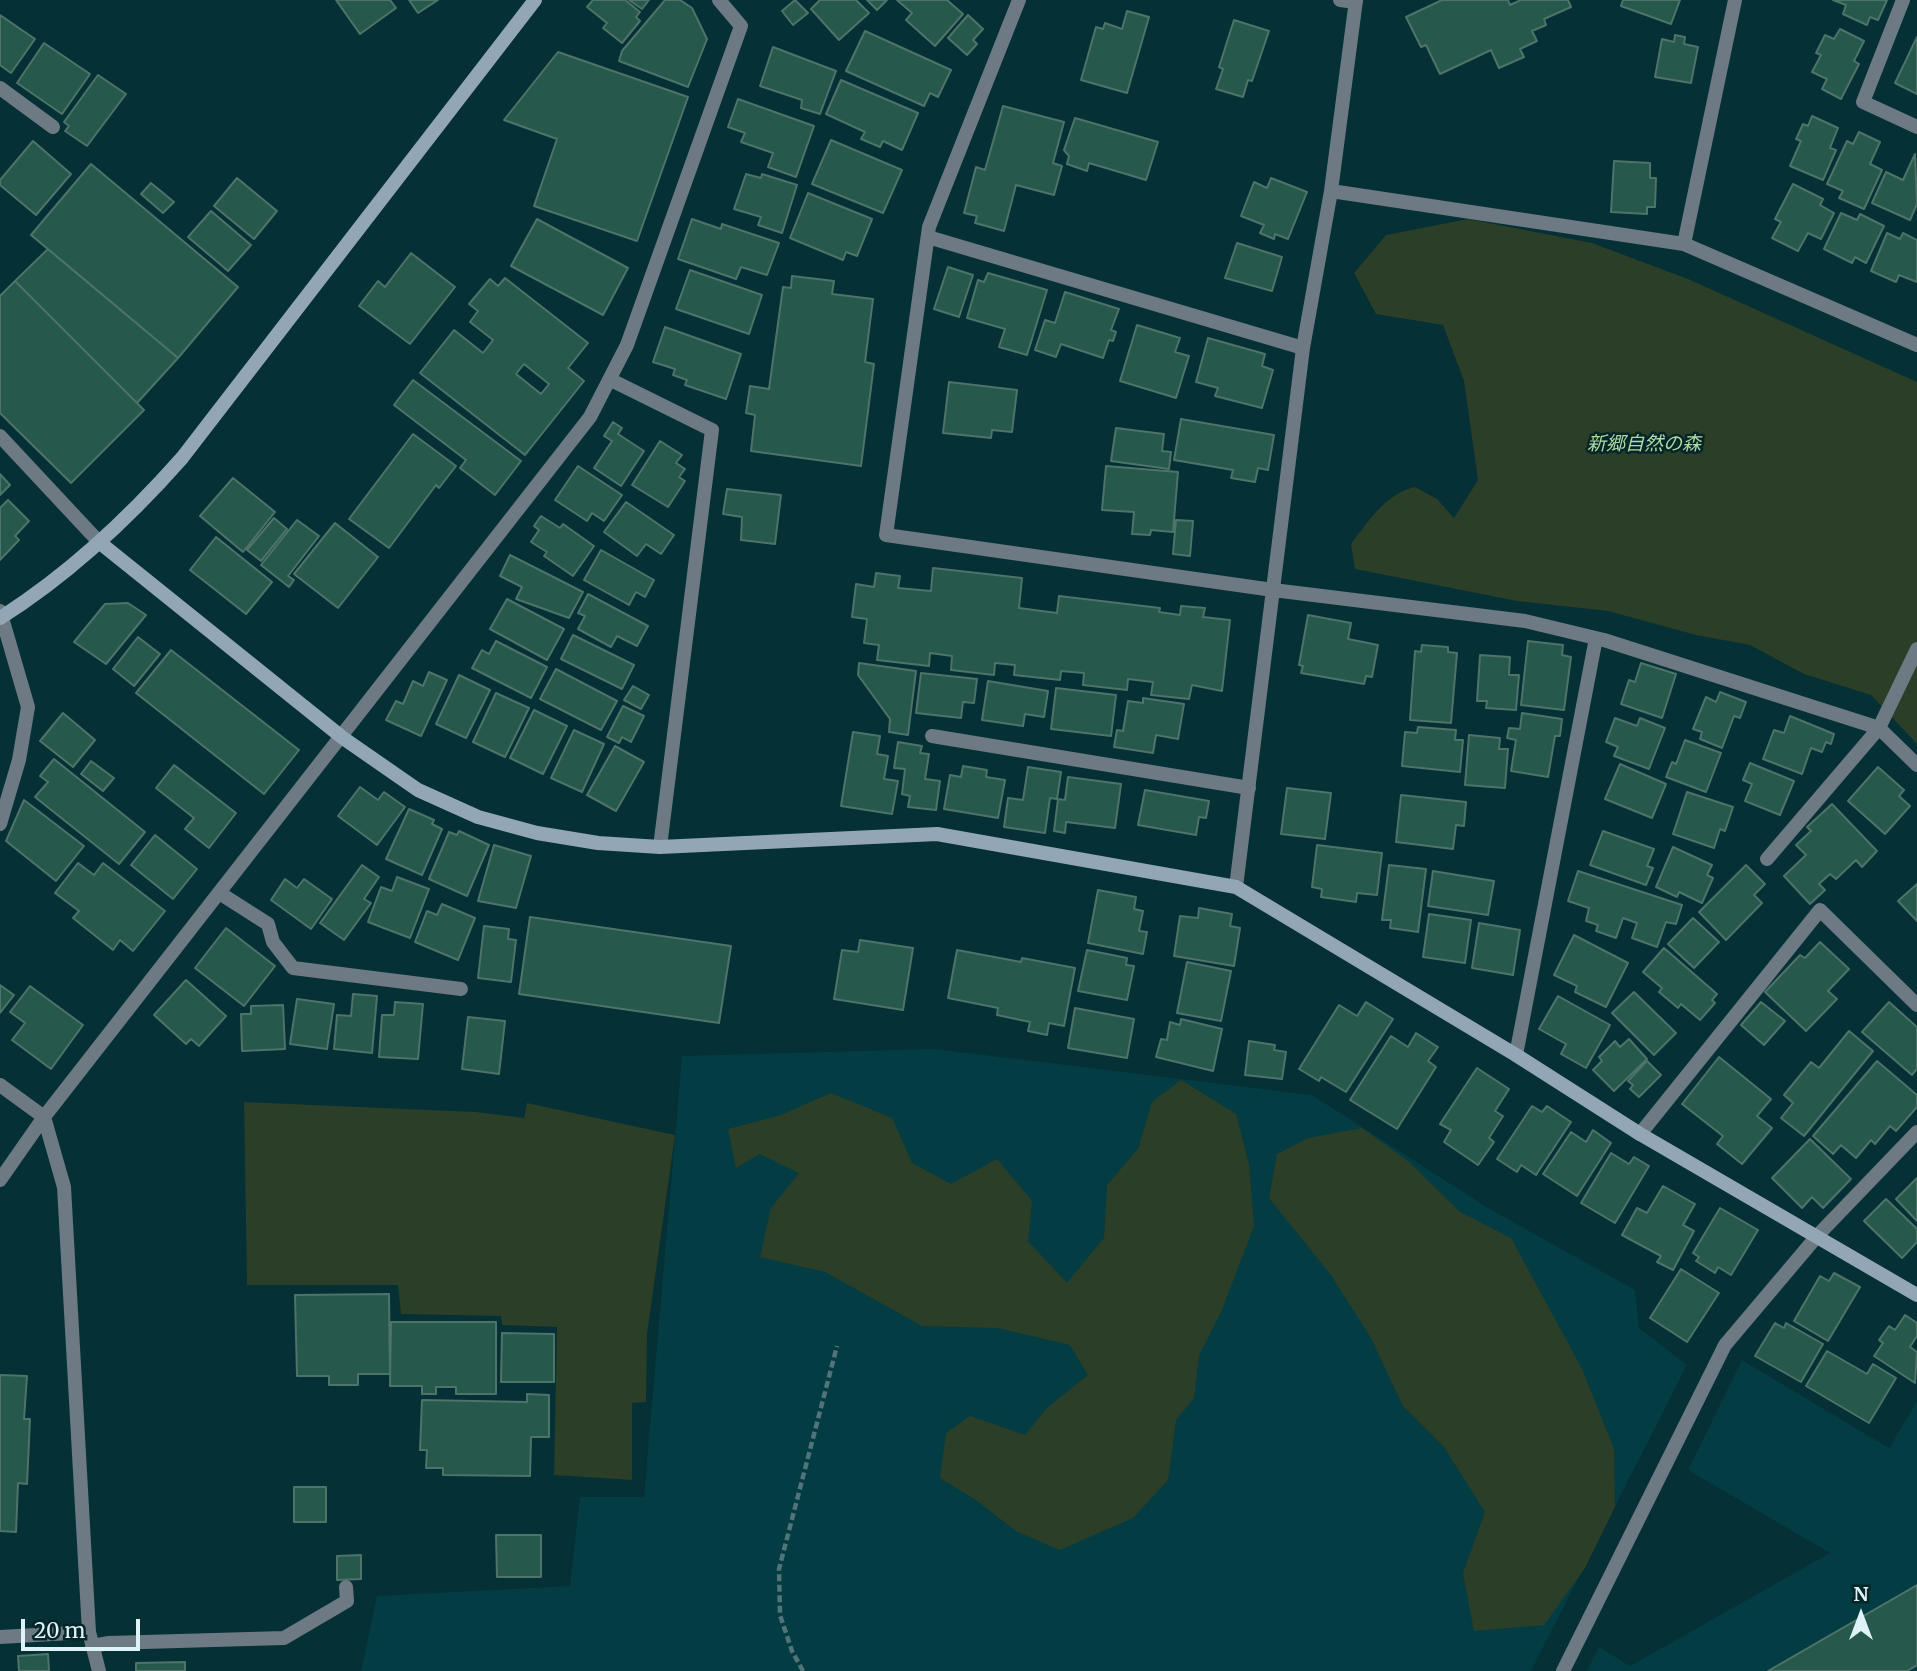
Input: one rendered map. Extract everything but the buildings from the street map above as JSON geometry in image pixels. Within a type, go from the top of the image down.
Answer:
[{"type":"street","points":[[0,824],[19,760],[28,707],[1,615],[99,542],[147,498],[182,458],[535,0]]},
{"type":"street","points":[[0,1180],[44,1117],[343,738],[590,417],[627,345],[741,26],[719,0]]},
{"type":"street","points":[[1019,0],[929,227],[886,535],[1273,590],[1525,621],[1596,638],[1879,728],[1917,765]]},
{"type":"street","points":[[1237,887],[1303,348],[1331,191],[1356,1],[1340,0]]},
{"type":"street","points":[[1684,244],[1735,0]]},
{"type":"street","points":[[1903,0],[1863,102],[1917,127]]},
{"type":"street","points":[[0,88],[53,127]]},
{"type":"street","points":[[1331,191],[1684,244],[1917,345]]},
{"type":"street","points":[[928,237],[1303,348]]},
{"type":"street","points":[[611,380],[712,430],[660,847]]},
{"type":"street","points":[[0,436],[99,542],[343,738],[418,790],[478,817],[574,839],[660,847],[937,834],[1237,887],[1516,1055],[1640,1134],[1917,1295]]},
{"type":"street","points":[[1516,1055],[1596,638]]},
{"type":"street","points":[[1767,859],[1879,728],[1917,649]]},
{"type":"street","points":[[932,736],[1249,788]]},
{"type":"street","points":[[221,894],[268,924],[273,942],[293,968],[460,989]]},
{"type":"street","points":[[1640,1134],[1820,910],[1917,1005]]},
{"type":"street","points":[[0,1085],[44,1117],[64,1187],[90,1639],[99,1671]]},
{"type":"street","points":[[1563,1671],[1725,1345],[1818,1236],[1917,1132]]},
{"type":"street","points":[[0,1637],[90,1639],[109,1643],[284,1638],[347,1601],[346,1587]]},
{"type":"path","points":[[803,1671],[792,1651],[780,1615],[779,1569],[837,1346]]},
{"type":"shaded area","points":[[935,1049],[1312,1095],[1488,1208],[1635,1290],[1639,1328],[1687,1365],[1531,1671],[361,1671],[377,1596],[570,1586],[580,1497],[644,1497],[682,1056]]},
{"type":"shaded area","points":[[1742,1360],[1889,1448],[1917,1401],[1917,1671],[1587,1671],[1599,1647],[1630,1666],[1830,1553],[1688,1470]]},
{"type":"green space","name":"新郷自然の森","points":[[1468,219],[1592,243],[1688,279],[1917,382],[1917,744],[1871,695],[1804,674],[1750,645],[1696,635],[1608,611],[1517,601],[1355,569],[1351,544],[1386,502],[1415,487],[1437,499],[1454,518],[1478,480],[1464,381],[1443,325],[1376,314],[1354,273],[1386,235]]},
{"type":"green space","points":[[1181,1080],[1236,1114],[1249,1164],[1254,1226],[1221,1312],[1199,1355],[1194,1398],[1176,1420],[1168,1480],[1133,1518],[1060,1550],[1016,1531],[976,1500],[940,1478],[946,1433],[970,1416],[1025,1435],[1047,1408],[1088,1375],[1070,1345],[998,1328],[922,1326],[825,1272],[760,1257],[771,1208],[799,1173],[760,1154],[736,1168],[728,1129],[781,1115],[831,1093],[892,1118],[912,1163],[951,1184],[997,1159],[1032,1201],[1028,1241],[1067,1283],[1104,1238],[1107,1185],[1138,1149],[1152,1102]]},
{"type":"green space","points":[[244,1102],[476,1112],[524,1118],[527,1103],[675,1135],[647,1334],[646,1402],[632,1403],[632,1480],[554,1475],[557,1327],[502,1325],[501,1316],[401,1314],[398,1285],[247,1285]]},
{"type":"green space","points":[[1362,1128],[1409,1162],[1460,1212],[1511,1238],[1582,1369],[1614,1449],[1615,1507],[1585,1568],[1544,1625],[1474,1631],[1463,1573],[1485,1512],[1444,1447],[1403,1406],[1371,1338],[1331,1275],[1269,1198],[1277,1154],[1308,1138]]}]
